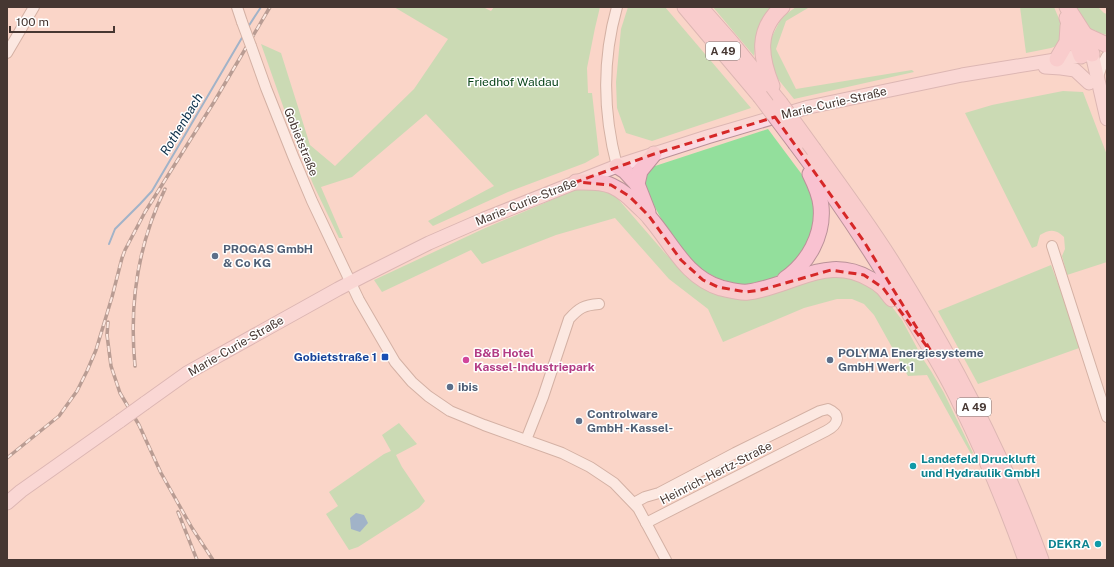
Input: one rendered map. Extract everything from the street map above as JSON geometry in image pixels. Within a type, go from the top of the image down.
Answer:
[{"type":"highway","name":"A 49","points":[[685,7],[772,96],[803,150],[899,297],[960,402],[1011,518],[1026,560]]},
{"type":"highway","name":"A 49","points":[[700,7],[730,41],[772,96],[803,150],[891,261],[963,383],[995,449],[1022,510],[1041,560]]},
{"type":"highway","points":[[772,96],[764,64],[762,48],[768,25],[782,7]]},
{"type":"highway","points":[[1064,7],[1068,23],[1086,55]]},
{"type":"highway","points":[[1067,7],[1085,35],[1086,55]]},
{"type":"highway","points":[[1057,60],[1067,42],[1068,23]]},
{"type":"highway","points":[[1085,35],[1107,45]]},
{"type":"highway","points":[[774,286],[796,270],[808,257],[814,246],[820,227],[821,207],[819,196],[803,150]]},
{"type":"highway","points":[[633,190],[640,171],[654,154]]},
{"type":"highway","points":[[617,166],[649,216],[681,260],[704,280],[718,287],[731,291],[746,292],[761,290],[820,271],[850,270],[864,275],[883,288],[934,356]]},
{"type":"highway","points":[[576,182],[591,182],[633,190]]},
{"type":"main road","name":"Marie-Curie-Straße","points":[[7,503],[21,491],[188,373],[351,282],[429,243],[484,219],[617,166],[743,126],[809,107],[962,75],[1086,55]]},
{"type":"main road","points":[[1086,55],[1107,120]]},
{"type":"main road","points":[[1021,66],[1074,70],[1094,80]]},
{"type":"street","points":[[7,53],[34,7]]},
{"type":"street","name":"Gobietstraße","points":[[237,7],[292,156],[312,202],[351,282]]},
{"type":"street","points":[[617,7],[608,49],[605,82],[606,108],[611,144],[617,166]]},
{"type":"street","name":"Marie-Curie-Straße","points":[[1086,55],[1107,52]]},
{"type":"street","points":[[1094,80],[1107,56]]},
{"type":"street","points":[[1052,246],[1107,417]]},
{"type":"street","points":[[351,282],[366,312],[396,362],[412,382],[428,396],[450,411],[465,418],[562,453],[590,467],[614,483],[638,508],[666,560]]},
{"type":"street","points":[[526,440],[543,397],[569,319],[577,310],[589,304],[600,304]]},
{"type":"street","name":"Heinrich-Hertz-Straße","points":[[634,503],[645,497],[658,493],[820,411],[828,408],[837,416],[836,423],[832,428],[646,523]]},
{"type":"highlighted area","points":[[775,117],[863,240],[934,356],[883,288],[864,275],[831,270],[761,290],[746,292],[718,287],[703,280],[681,260],[649,216],[629,196],[611,185],[576,182],[654,154]]},
{"type":"green space","name":"Friedhof Waldau","points":[[394,7],[483,7],[491,11],[494,7],[600,7],[587,68],[588,93],[592,93],[599,155],[585,163],[508,192],[433,226],[428,221],[494,186],[426,114],[352,177],[321,187],[343,238],[339,238],[313,184],[294,137],[261,44],[281,53],[310,145],[335,166],[414,89],[448,39]]},
{"type":"green space","points":[[628,7],[665,7],[751,108],[652,141],[626,133],[617,108],[616,82],[621,29]]},
{"type":"green space","points":[[713,7],[770,7],[757,31],[754,56]]},
{"type":"green space","points":[[796,7],[811,7],[786,21],[776,49],[796,89],[912,70],[914,72],[794,99],[774,74],[767,46],[782,17]]},
{"type":"green space","points":[[1020,7],[1054,7],[1064,35],[1056,46],[1026,53]]},
{"type":"green space","points":[[1075,7],[1098,7],[1107,14],[1107,35],[1095,30],[1091,31]]},
{"type":"green space","points":[[1063,91],[1083,92],[1107,155],[1107,262],[1067,275],[1062,256],[1065,249],[1064,237],[1056,231],[1047,232],[1040,235],[1037,246],[1032,248],[965,113],[992,105]]},
{"type":"green space","points":[[768,129],[806,180],[815,205],[813,229],[804,248],[791,267],[770,280],[742,285],[719,279],[699,268],[672,239],[650,198],[644,179],[649,168]]},
{"type":"green space","points":[[582,187],[612,192],[664,252],[691,279],[713,291],[818,276],[842,275],[862,279],[886,299],[902,320],[923,359],[944,393],[973,453],[971,454],[927,375],[908,376],[874,315],[864,304],[852,299],[837,299],[804,308],[723,342],[708,309],[669,279],[615,218],[556,235],[482,264],[471,250],[382,292],[374,280],[483,229]]},
{"type":"green space","points":[[1051,265],[1082,347],[978,384],[938,311]]},
{"type":"green space","points":[[399,423],[417,444],[396,455],[402,467],[425,501],[419,508],[358,547],[349,550],[326,514],[338,506],[329,492],[384,454],[391,451],[382,435]]},
{"type":"water","points":[[356,513],[364,515],[368,523],[360,532],[351,529],[350,518]]},
{"type":"waterway","name":"Rothenbach","points":[[248,27],[261,7]]},
{"type":"waterway","name":"Rothenbach","points":[[109,244],[115,229],[152,191],[243,36]]},
{"type":"railway","points":[[7,458],[59,416],[77,391],[96,350],[125,250],[145,212],[214,102],[270,7]]},
{"type":"railway","points":[[135,366],[133,320],[137,276],[155,210],[165,189]]},
{"type":"railway","points":[[108,322],[107,335],[111,366],[120,393],[139,425],[161,473],[192,528],[213,560]]},
{"type":"railway","points":[[178,512],[197,560]]},
{"type":"place","name":"PROGAS GmbH & Co KG","points":[[215,256]]},
{"type":"place","name":"Gobietstraße 1","points":[[385,357]]},
{"type":"place","name":"B&B Hotel Kassel-Industriepark","points":[[466,360]]},
{"type":"place","name":"POLYMA Energiesysteme GmbH Werk 1","points":[[830,360]]},
{"type":"place","name":"ibis","points":[[450,387]]},
{"type":"place","name":"Controlware GmbH -Kassel-","points":[[579,421]]},
{"type":"place","name":"Landefeld Druckluft und Hydraulik GmbH","points":[[913,466]]},
{"type":"place","name":"DEKRA","points":[[1098,544]]}]
